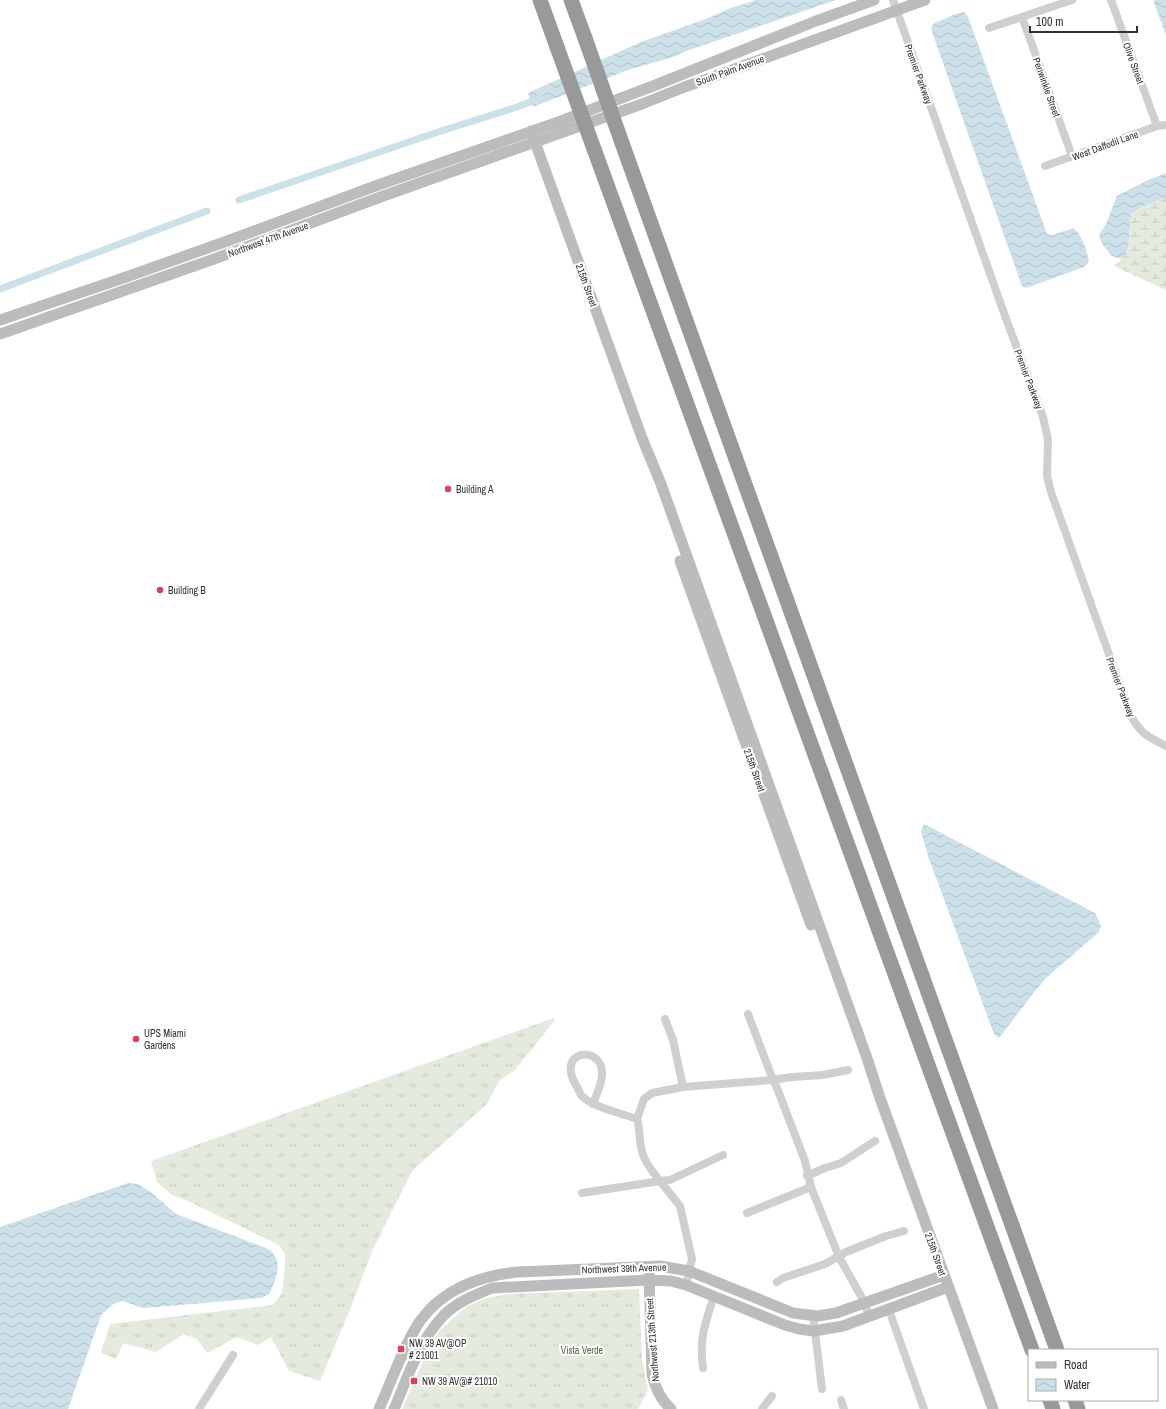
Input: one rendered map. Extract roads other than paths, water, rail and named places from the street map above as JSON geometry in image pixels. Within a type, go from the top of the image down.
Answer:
[{"type":"highway","points":[[540,0],[1032,1349]]},
{"type":"highway","points":[[571,0],[1057,1349]]},
{"type":"street","name":"South Palm Avenue","points":[[531,131],[653,86],[816,21],[874,0]]},
{"type":"street","name":"South Palm Avenue","points":[[535,142],[895,5],[925,0]]},
{"type":"street","points":[[989,28],[1072,0]]},
{"type":"street","name":"Olive Street","points":[[1111,0],[1157,126]]},
{"type":"street","name":"Premier Parkway","points":[[895,5],[1005,316],[1043,417],[1048,440],[1047,476],[1051,492],[1131,716],[1138,729],[1147,737],[1166,746]]},
{"type":"street","name":"Periwinkle Street","points":[[1022,17],[1072,156]]},
{"type":"street","name":"West Daffodil Lane","points":[[1045,166],[1157,126],[1166,125]]},
{"type":"street","name":"215th Street","points":[[531,131],[642,438],[688,559],[866,1054],[880,1098],[993,1409]]},
{"type":"street","name":"Northwest 47th Avenue","points":[[0,320],[129,276],[531,131]]},
{"type":"street","name":"Northwest 47th Avenue","points":[[0,334],[228,254],[535,142]]},
{"type":"street","points":[[748,1014],[805,1161],[811,1187],[839,1257],[865,1304],[870,1317]]},
{"type":"street","points":[[665,1019],[673,1040],[683,1087]]},
{"type":"street","points":[[594,1104],[603,1074],[602,1067],[598,1060],[590,1055],[580,1055],[573,1060],[569,1070],[573,1081],[583,1097],[594,1104],[637,1119]]},
{"type":"street","points":[[686,1285],[692,1259],[680,1206],[647,1163],[641,1148],[640,1130],[637,1119],[644,1099],[652,1093],[683,1087],[823,1075],[848,1070]]},
{"type":"street","points":[[808,1176],[825,1168],[841,1163],[875,1142]]},
{"type":"street","points":[[582,1193],[670,1180],[723,1155]]},
{"type":"street","points":[[747,1213],[811,1187]]},
{"type":"street","points":[[777,1282],[783,1278],[825,1264],[879,1239],[904,1230]]},
{"type":"street","name":"Northwest 39th Avenue","points":[[379,1409],[410,1339],[421,1319],[447,1294],[469,1282],[486,1277],[518,1272],[649,1266],[673,1267],[793,1313],[824,1316],[865,1304],[944,1275]]},
{"type":"street","name":"Northwest 213th Street","points":[[649,1266],[648,1280],[652,1374],[654,1386],[664,1403],[671,1409]]},
{"type":"street","name":"Northwest 39th Avenue","points":[[394,1409],[422,1344],[435,1326],[445,1314],[456,1305],[492,1288],[648,1280],[671,1281],[686,1285],[785,1325],[798,1329],[814,1331],[843,1326],[948,1287]]},
{"type":"street","points":[[703,1368],[701,1352],[703,1332],[714,1296]]},
{"type":"street","points":[[888,1310],[924,1409]]},
{"type":"street","points":[[813,1316],[822,1389]]},
{"type":"street","points":[[199,1409],[233,1355]]},
{"type":"street","points":[[762,1409],[772,1396]]},
{"type":"street","points":[[841,1400],[844,1409]]},
{"type":"water","points":[[756,0],[836,0],[689,50],[673,57],[631,69],[533,107],[528,93],[641,42]]},
{"type":"water","points":[[1154,0],[1166,0],[1166,35],[1154,3]]},
{"type":"water","points":[[964,12],[968,17],[1047,234],[1053,235],[1073,228],[1081,238],[1089,262],[1084,267],[1026,288],[1022,286],[931,29],[933,24],[955,14]]},
{"type":"water","points":[[1166,173],[1166,197],[1140,208],[1131,214],[1128,249],[1122,259],[1112,256],[1102,244],[1099,235],[1106,224],[1117,196],[1146,181]]},
{"type":"water","points":[[924,824],[1095,913],[1101,925],[1099,932],[1047,977],[999,1038],[994,1034],[928,856],[921,831]]},
{"type":"water","points":[[128,1183],[138,1184],[151,1192],[176,1214],[266,1248],[272,1252],[276,1257],[278,1269],[275,1281],[269,1294],[261,1298],[144,1308],[122,1301],[113,1304],[101,1315],[68,1409],[0,1409],[0,1227]]},
{"type":"waterway","points":[[239,200],[540,98]]},
{"type":"waterway","points":[[0,289],[207,211]]},
{"type":"place","name":"Building A","points":[[448,489]]},
{"type":"place","name":"Building B","points":[[160,590]]},
{"type":"place","name":"UPS Miami Gardens","points":[[136,1039]]},
{"type":"place","name":"NW 39 AV@OP # 21001","points":[[401,1349]]},
{"type":"place","name":"NW 39 AV@# 21010","points":[[414,1381]]},
{"type":"park label","name":"Vista Verde","points":[[582,1350]]}]
